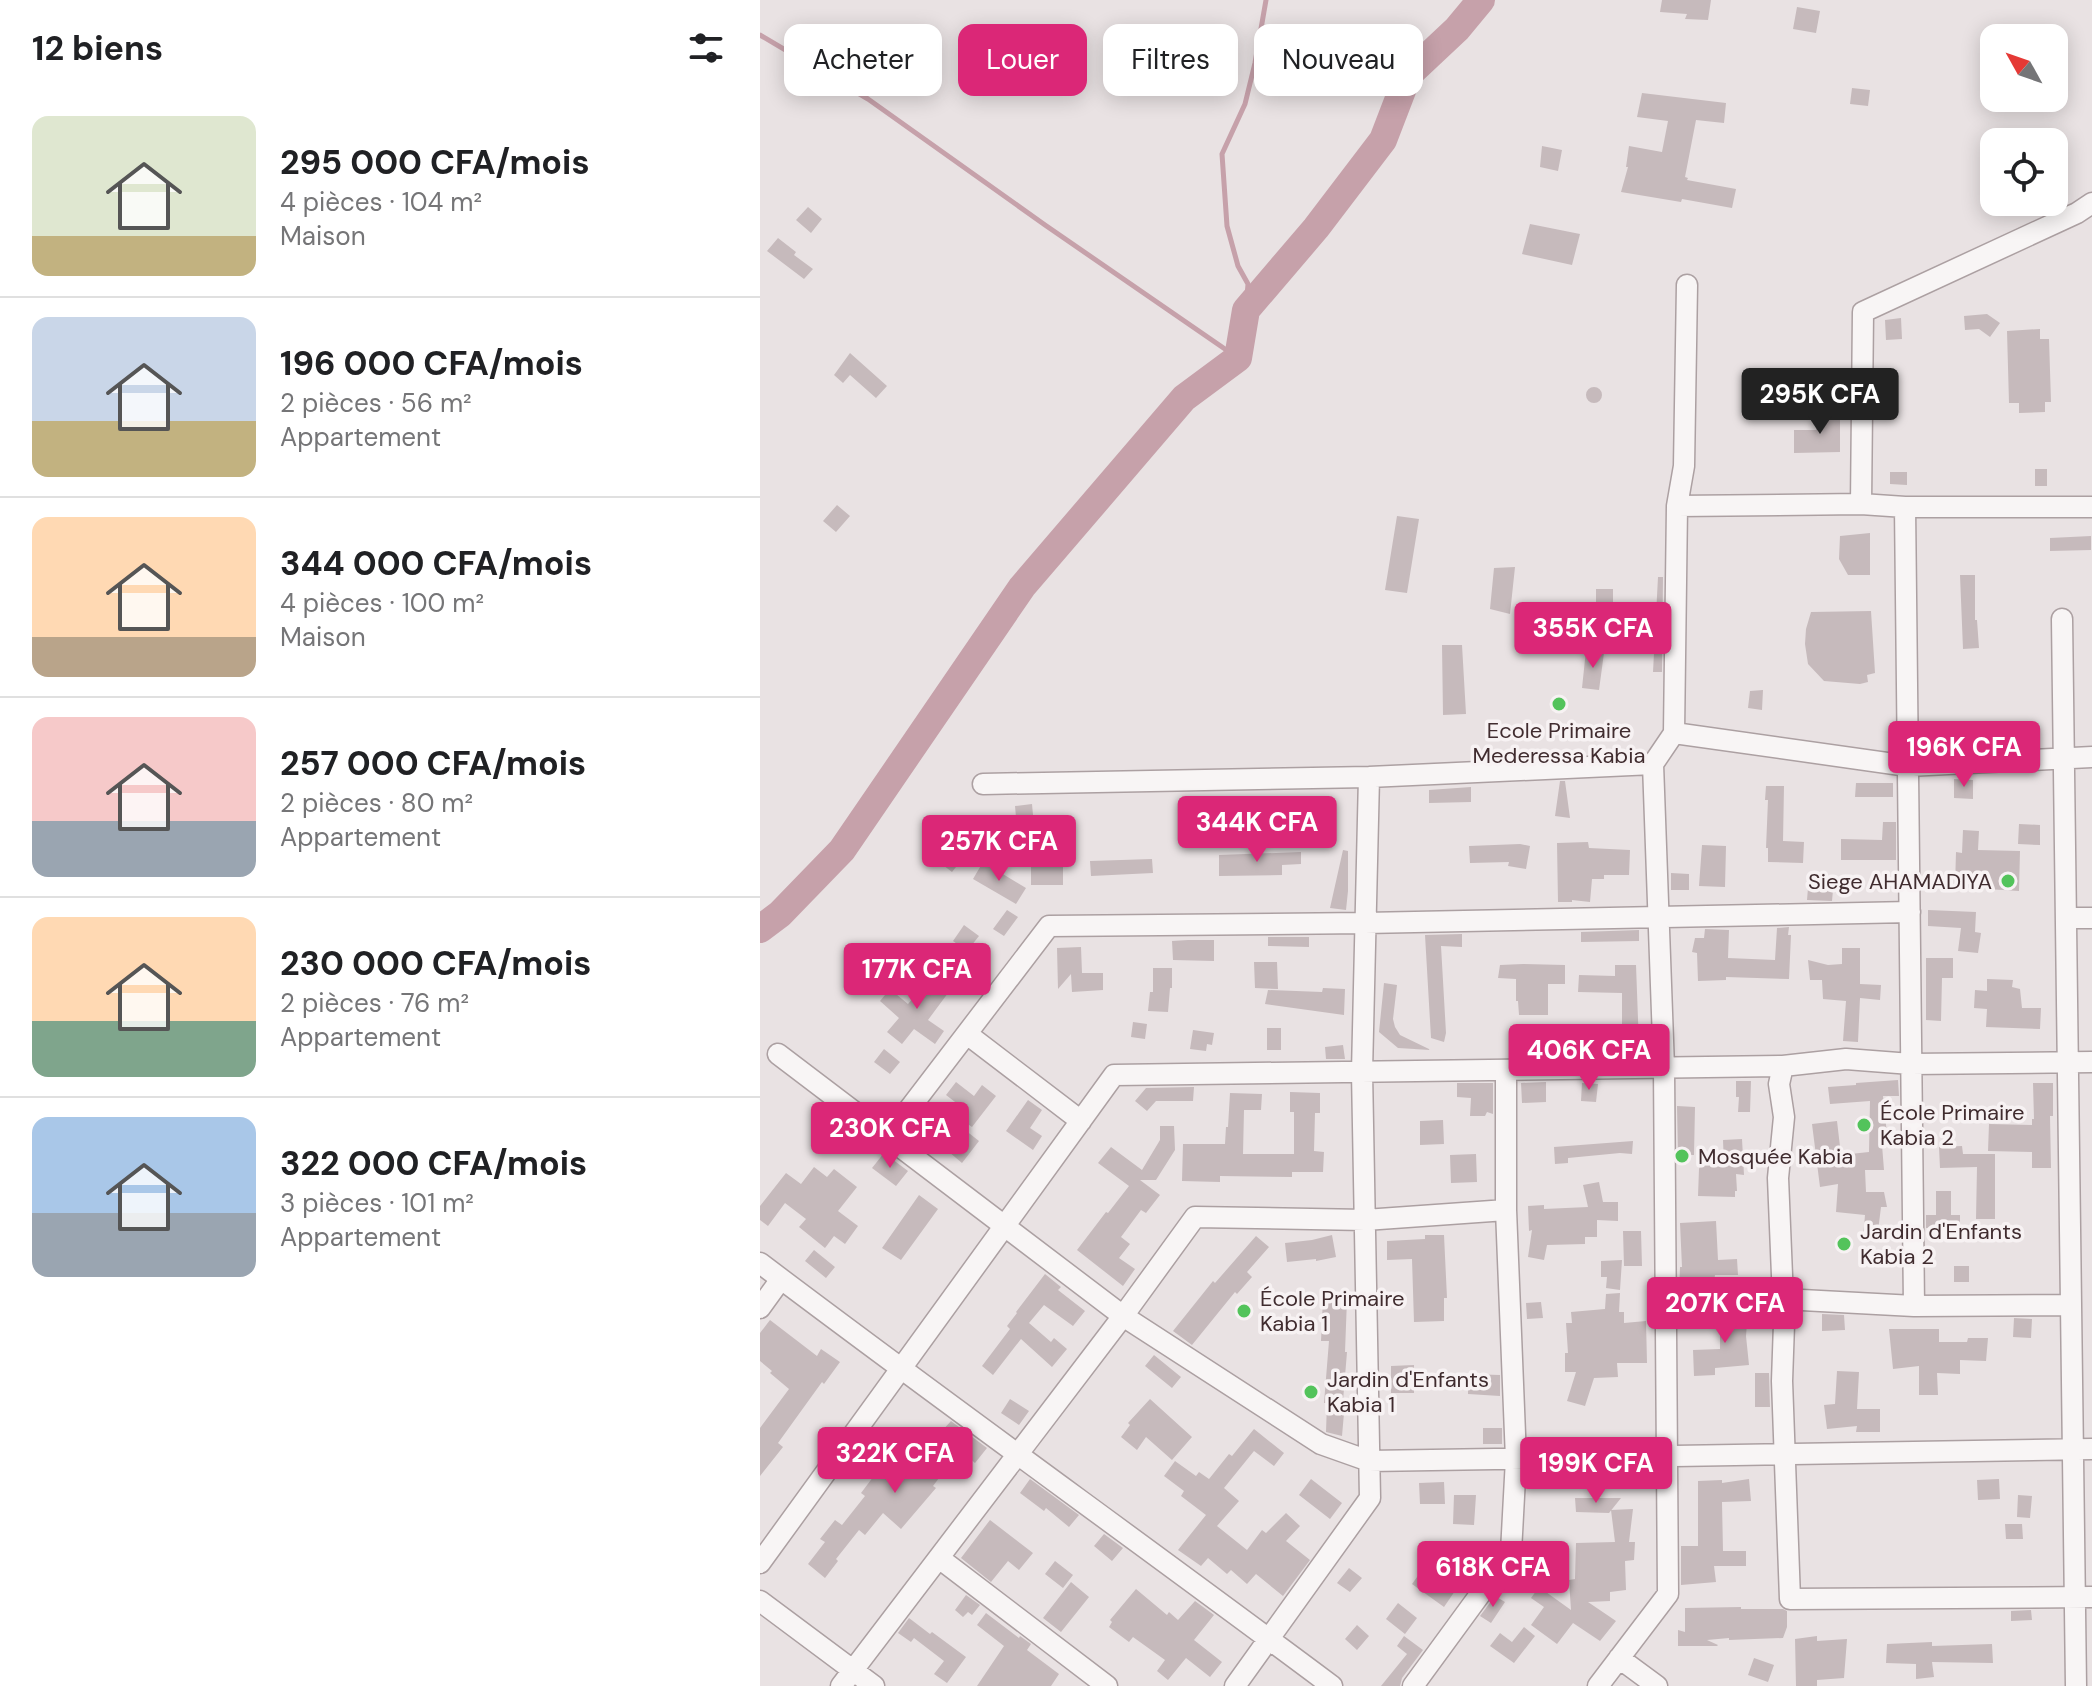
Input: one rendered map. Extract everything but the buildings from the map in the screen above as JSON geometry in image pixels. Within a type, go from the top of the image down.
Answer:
[{"type":"street","points":[[1861,504],[1863,312],[2077,213],[2092,203]]},
{"type":"street","points":[[1598,1686],[1668,1594],[1664,1068],[1653,764],[1674,733],[1677,506],[1684,466],[1687,285]]},
{"type":"street","points":[[1677,506],[1861,504],[1905,507],[2092,507]]},
{"type":"street","points":[[1905,507],[1914,1306]]},
{"type":"street","points":[[2062,619],[2071,1305],[2082,1449],[2083,1597],[2076,1686]]},
{"type":"street","points":[[1674,733],[1908,766],[2092,757]]},
{"type":"street","points":[[983,784],[1369,777],[1653,764]]},
{"type":"street","points":[[1235,1686],[1370,1498],[1362,1072],[1369,777]]},
{"type":"street","points":[[887,1138],[1049,926],[1910,912]]},
{"type":"street","points":[[2066,918],[2092,918]]},
{"type":"street","points":[[967,1034],[1081,1121]]},
{"type":"street","points":[[778,1054],[1123,1316],[1321,1444],[1369,1461],[2082,1449]]},
{"type":"street","points":[[760,1563],[1114,1075],[1783,1066],[1846,1059],[1911,1064],[2092,1062]]},
{"type":"street","points":[[1783,1066],[1779,1084],[1784,1117],[1778,1178],[1790,1599],[2083,1597]]},
{"type":"street","points":[[1413,1686],[1511,1552],[1516,1459],[1506,1210],[1506,1070]]},
{"type":"street","points":[[847,1678],[1195,1217],[1365,1220],[1506,1210]]},
{"type":"street","points":[[760,1263],[1332,1686]]},
{"type":"street","points":[[760,1308],[781,1279]]},
{"type":"street","points":[[1783,1299],[1914,1306],[2071,1305]]},
{"type":"street","points":[[939,1558],[1100,1684]]},
{"type":"street","points":[[760,1601],[847,1678],[874,1686]]},
{"type":"street","points":[[1619,1658],[1656,1686]]},
{"type":"waterway","points":[[1246,310],[1248,284],[1238,266],[1227,226],[1222,154],[1245,104],[1266,0]]},
{"type":"waterway","points":[[760,929],[780,914],[842,850],[1022,587],[1184,398],[1238,358],[1246,310],[1316,228],[1383,140],[1408,75],[1457,29],[1481,0]]},
{"type":"waterway","points":[[760,35],[868,99],[1238,358]]},
{"type":"place","name":"Ecole Primaire Mederessa Kabia","points":[[1559,704]]},
{"type":"place","name":"Siege AHAMADIYA","points":[[2008,881]]},
{"type":"place","name":"École Primaire Kabia 2","points":[[1864,1125]]},
{"type":"place","name":"Mosquée Kabia","points":[[1682,1156]]},
{"type":"place","name":"Jardin d'Enfants Kabia 2","points":[[1844,1244]]},
{"type":"place","name":"École Primaire Kabia 1","points":[[1244,1311]]},
{"type":"place","name":"Jardin d'Enfants Kabia 1","points":[[1311,1392]]}]
